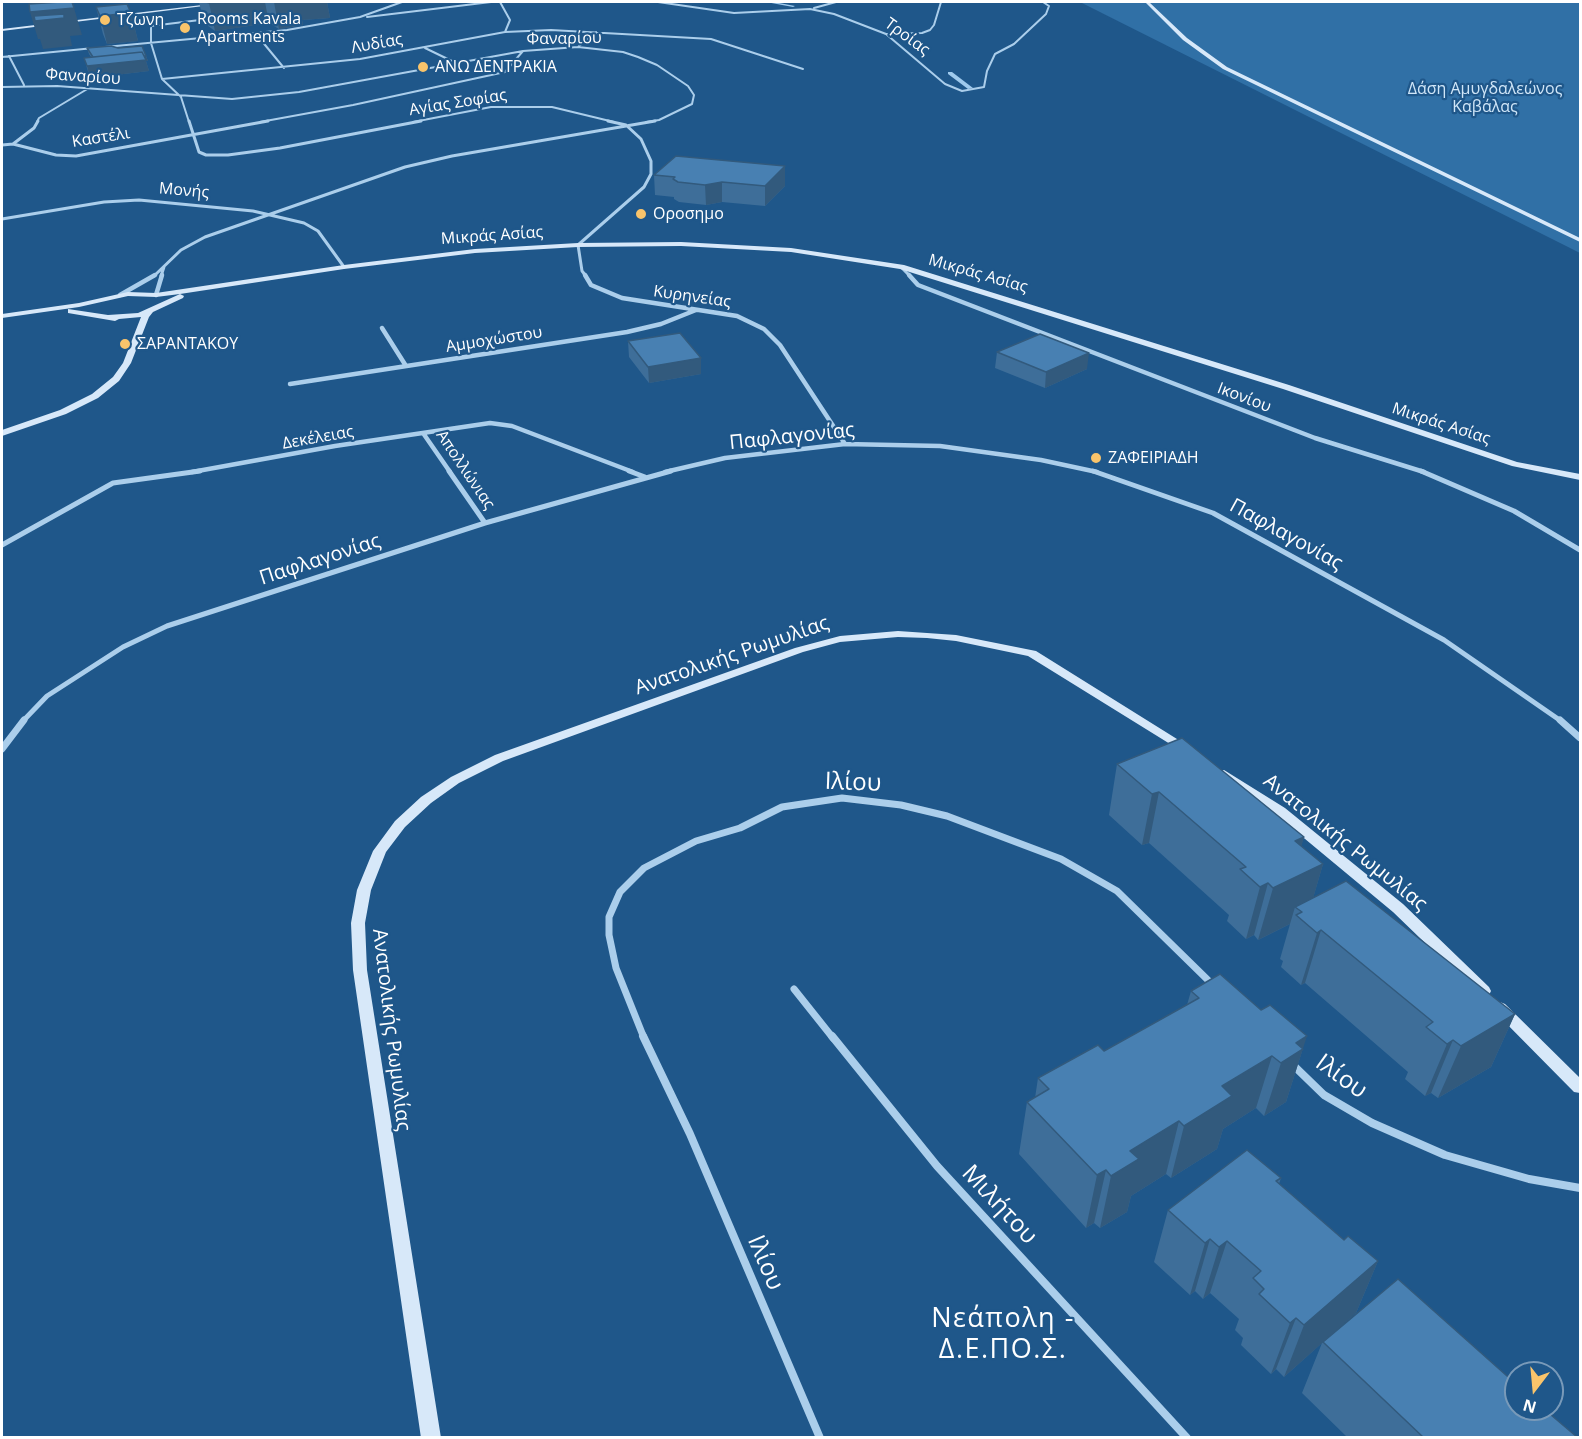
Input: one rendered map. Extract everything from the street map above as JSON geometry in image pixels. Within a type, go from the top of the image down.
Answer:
[{"type":"street","points":[[2,26],[197,2]]},
{"type":"street","points":[[2,30],[234,2]]},
{"type":"street","points":[[360,17],[402,2]]},
{"type":"street","points":[[2,57],[256,34],[360,17],[380,17],[491,2]]},
{"type":"street","points":[[500,2],[510,20],[505,32]]},
{"type":"street","name":"Τροίας","points":[[658,2],[734,13],[810,9],[862,23],[886,34],[945,84],[962,91],[980,89],[985,85],[987,71],[995,54],[1014,44],[1046,14],[1049,6],[1043,2]]},
{"type":"street","points":[[810,9],[836,2]]},
{"type":"street","points":[[886,34],[922,33],[930,30],[934,25],[941,2]]},
{"type":"street","points":[[1146,2],[1185,39],[1225,68],[1581,240]]},
{"type":"street","points":[[194,134],[180,97],[162,80],[151,43],[151,26],[217,18]]},
{"type":"street","name":"Λυδίας","points":[[162,80],[360,59],[505,32],[596,32],[711,39],[803,69]]},
{"type":"street","points":[[578,47],[596,32]]},
{"type":"street","points":[[256,34],[284,68]]},
{"type":"street","name":"Φαναρίου","points":[[2,87],[24,85],[89,88],[180,97],[231,99],[299,92],[523,51],[578,47],[623,52],[657,65],[688,86],[694,95],[692,104],[673,115],[649,122],[497,147],[405,167],[270,213],[205,237],[180,250],[151,279],[119,296]]},
{"type":"street","points":[[424,48],[456,63]]},
{"type":"street","name":"Καστέλι","points":[[2,145],[13,144],[56,155],[76,156],[353,105],[505,72],[523,51]]},
{"type":"street","points":[[9,56],[24,85]]},
{"type":"street","points":[[13,144],[34,128],[39,118],[89,88]]},
{"type":"street","name":"Αγίας Σοφίας","points":[[194,134],[199,152],[206,155],[280,148],[491,107],[552,107],[626,125]]},
{"type":"street","points":[[578,245],[644,187],[651,174],[651,161],[641,139],[626,125]]},
{"type":"street","name":"Μονής","points":[[2,219],[104,202],[139,200],[205,204],[270,213],[304,223],[318,231],[344,267]]},
{"type":"street","name":"Μικράς Ασίας","points":[[224,284],[427,256],[578,245],[748,246],[837,256],[901,267],[1126,335],[1515,464],[1581,477]]},
{"type":"street","name":"Κυρηνείας","points":[[578,245],[582,271],[591,285],[632,300],[737,316],[765,329],[780,345],[845,444]]},
{"type":"street","points":[[156,295],[164,266]]},
{"type":"street","name":"Ικονίου","points":[[901,267],[918,285],[1315,438],[1414,468],[1514,511],[1581,550]]},
{"type":"street","points":[[2,316],[139,293],[156,295],[224,284]]},
{"type":"street","points":[[44,310],[129,317],[149,312],[194,292],[224,284]]},
{"type":"street","points":[[156,295],[161,298],[161,305]]},
{"type":"street","points":[[109,299],[98,307],[98,311],[131,326],[138,338]]},
{"type":"street","name":"Αμμοχώστου","points":[[290,384],[627,332],[661,324],[700,309]]},
{"type":"street","points":[[2,433],[63,412],[95,396],[116,379],[127,363],[149,312]]},
{"type":"street","points":[[382,328],[406,366]]},
{"type":"street","name":"Δεκέλειας","points":[[2,545],[113,483],[173,476],[490,423],[512,426],[646,477]]},
{"type":"street","name":"Απολλώνιας","points":[[423,433],[485,523]]},
{"type":"street","name":"Παφλαγονίας","points":[[2,749],[13,732],[47,696],[123,646],[167,626],[485,523],[646,477],[725,458],[845,444],[940,446],[1041,460],[1087,469],[1213,513],[1444,640],[1552,713],[1581,738]]},
{"type":"street","name":"Ανατολικής Ρωμυλίας","points":[[431,1437],[360,970],[358,923],[364,890],[380,851],[400,824],[426,800],[455,780],[499,758],[799,650],[840,639],[898,634],[956,638],[1032,653],[1198,757]]},
{"type":"street","name":"Ανατολικής Ρωμυλίας","points":[[1216,769],[1280,811],[1398,908],[1581,1087]]},
{"type":"street","name":"Ιλίου","points":[[820,1437],[690,1134],[636,1019],[616,968],[609,935],[609,917],[620,892],[644,868],[696,841],[740,828],[782,807],[842,798],[901,805],[947,816],[1001,835],[1061,859],[1117,891],[1218,991]]},
{"type":"street","name":"Μιλήτου","points":[[794,989],[937,1166],[1187,1437]]},
{"type":"street","name":"Ιλίου","points":[[1283,1056],[1324,1095],[1383,1127],[1445,1155],[1529,1179],[1581,1188]]},
{"type":"green space","name":"Δάση Αμυγδαλεώνος Καβάλας","points":[[1080,2],[1580,2],[1580,253]]},
{"type":"building","points":[[72,2],[74,8],[30,12],[29,4]]},
{"type":"building","points":[[127,4],[131,13],[100,16],[96,7]]},
{"type":"building","points":[[64,14],[64,18],[35,21],[34,16]]},
{"type":"building","points":[[111,46],[118,48],[142,46],[146,56],[142,52],[93,57],[87,48]]},
{"type":"building","points":[[142,52],[146,60],[87,66],[84,58]]},
{"type":"building","points":[[676,156],[785,166],[765,186],[722,182],[705,185],[678,182],[673,179],[675,177],[654,175]]},
{"type":"building","points":[[680,333],[701,358],[648,367],[628,341]]},
{"type":"building","points":[[1040,334],[1089,353],[1046,372],[997,352]]},
{"type":"building","points":[[1182,738],[1304,837],[1295,841],[1323,864],[1273,888],[1268,883],[1260,887],[1240,869],[1246,867],[1159,792],[1152,794],[1117,764]]},
{"type":"building","points":[[1346,881],[1515,1014],[1461,1046],[1453,1040],[1447,1044],[1426,1027],[1433,1022],[1321,930],[1317,933],[1296,915],[1302,912],[1295,907]]},
{"type":"building","points":[[1220,974],[1261,1010],[1270,1005],[1307,1036],[1296,1043],[1303,1049],[1281,1063],[1272,1056],[1222,1086],[1232,1096],[1184,1126],[1179,1121],[1130,1151],[1139,1159],[1111,1176],[1106,1170],[1097,1175],[1027,1102],[1049,1089],[1038,1078],[1098,1045],[1104,1051],[1199,998],[1191,991]]},
{"type":"building","points":[[1247,1150],[1281,1178],[1276,1181],[1344,1240],[1348,1236],[1378,1261],[1304,1325],[1296,1318],[1290,1323],[1259,1294],[1264,1289],[1253,1278],[1261,1271],[1227,1241],[1219,1247],[1210,1239],[1205,1243],[1168,1210]]},
{"type":"building","points":[[1398,1279],[1504,1373],[1504,1421],[1558,1421],[1577,1437],[1423,1437],[1323,1342]]},
{"type":"waterway","points":[[768,2],[793,6]]},
{"type":"waterway","points":[[950,73],[970,88]]},
{"type":"place","name":"Τζωνη","points":[[105,20]]},
{"type":"place","name":"Rooms Kavala Apartments","points":[[185,28]]},
{"type":"place","name":"ΑΝΩ ΔΕΝΤΡΑΚΙΑ","points":[[423,67]]},
{"type":"place","name":"Οροσημο","points":[[641,214]]},
{"type":"place","name":"ΣΑΡΑΝΤΑΚΟΥ","points":[[125,344]]},
{"type":"place","name":"ΖΑΦΕΙΡΙΑΔΗ","points":[[1096,458]]},
{"type":"district","name":"Νεάπολη - Δ.Ε.ΠΟ.Σ.","points":[[1003,1334]]}]
